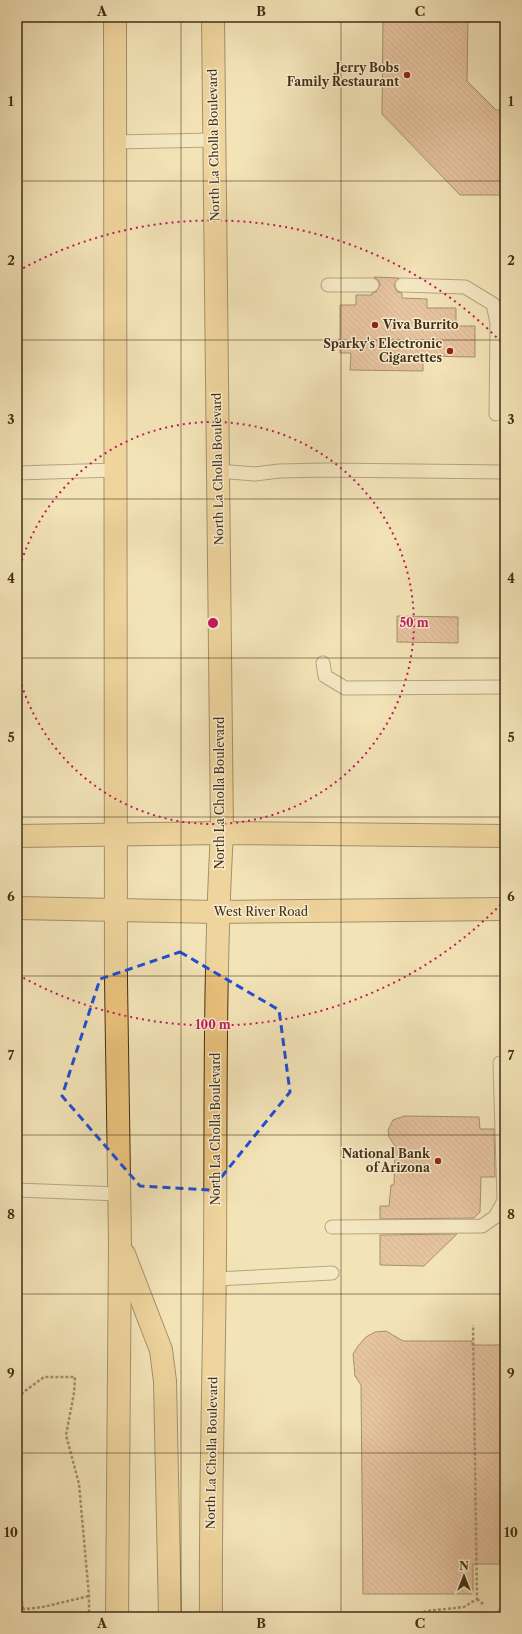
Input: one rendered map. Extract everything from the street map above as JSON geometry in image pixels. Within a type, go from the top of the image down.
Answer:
[{"type":"main road","points":[[115,17],[115,834],[120,1243],[117,1617]]},
{"type":"main road","name":"North La Cholla Boulevard","points":[[211,1617],[210,1550],[215,1280],[217,912],[222,833],[213,17]]},
{"type":"main road","points":[[17,836],[222,833],[505,836]]},
{"type":"main road","name":"West River Road","points":[[17,908],[44,908],[50,910],[116,909],[217,912],[505,909]]},
{"type":"main road","points":[[120,1243],[161,1350],[165,1381],[170,1617]]},
{"type":"lane","points":[[115,142],[214,140]]},
{"type":"lane","points":[[328,284],[372,285]]},
{"type":"lane","points":[[402,284],[465,287],[493,304],[497,323],[496,414]]},
{"type":"lane","points":[[17,473],[115,470]]},
{"type":"lane","points":[[218,471],[255,474],[279,471],[318,470],[505,472]]},
{"type":"lane","points":[[323,663],[325,676],[345,688],[505,687]]},
{"type":"lane","points":[[332,1227],[482,1226],[495,1217],[504,1201],[500,1063]]},
{"type":"lane","points":[[17,1190],[119,1194]]},
{"type":"lane","points":[[215,1280],[332,1273]]},
{"type":"lane","points":[[502,1617],[505,1613]]},
{"type":"path","points":[[473,1325],[477,1599],[483,1604]]},
{"type":"path","points":[[17,1397],[44,1377],[75,1377],[74,1393],[66,1435],[79,1484],[89,1596],[89,1617]]},
{"type":"path","points":[[17,1561],[23,1610]]},
{"type":"path","points":[[17,1610],[89,1596]]},
{"type":"path","points":[[409,1617],[427,1611],[464,1607],[477,1599]]},
{"type":"highlighted area","points":[[180,952],[279,1010],[290,1092],[211,1190],[140,1186],[62,1096],[100,979]]},
{"type":"building","points":[[383,17],[468,17],[467,81],[496,110],[505,110],[505,195],[460,195],[382,114]]},
{"type":"building","points":[[374,277],[399,278],[394,285],[397,292],[402,293],[402,298],[427,299],[427,308],[456,308],[456,326],[475,326],[475,357],[423,356],[423,371],[350,370],[351,353],[340,353],[340,305],[356,305],[356,295],[372,295],[372,293],[376,292],[380,285],[379,281]]},
{"type":"building","points":[[397,616],[458,617],[458,643],[397,642]]},
{"type":"building","name":"National Bank of Arizona","points":[[404,1116],[479,1117],[480,1129],[494,1129],[495,1177],[481,1177],[480,1212],[474,1218],[380,1219],[380,1206],[389,1206],[391,1185],[394,1185],[395,1146],[389,1137],[388,1130],[393,1120]]},
{"type":"building","points":[[457,1234],[424,1266],[380,1265],[380,1235]]},
{"type":"building","points":[[386,1331],[403,1341],[472,1341],[472,1345],[501,1345],[500,1564],[473,1564],[473,1594],[363,1594],[361,1385],[355,1376],[353,1354],[366,1337],[375,1332]]},
{"type":"place","name":"Jerry Bobs Family Restaurant","points":[[407,75]]},
{"type":"place","name":"Viva Burrito","points":[[375,325]]},
{"type":"place","name":"Sparky's Electronic Cigarettes","points":[[450,351]]},
{"type":"place","name":"National Bank of Arizona","points":[[438,1161]]}]
